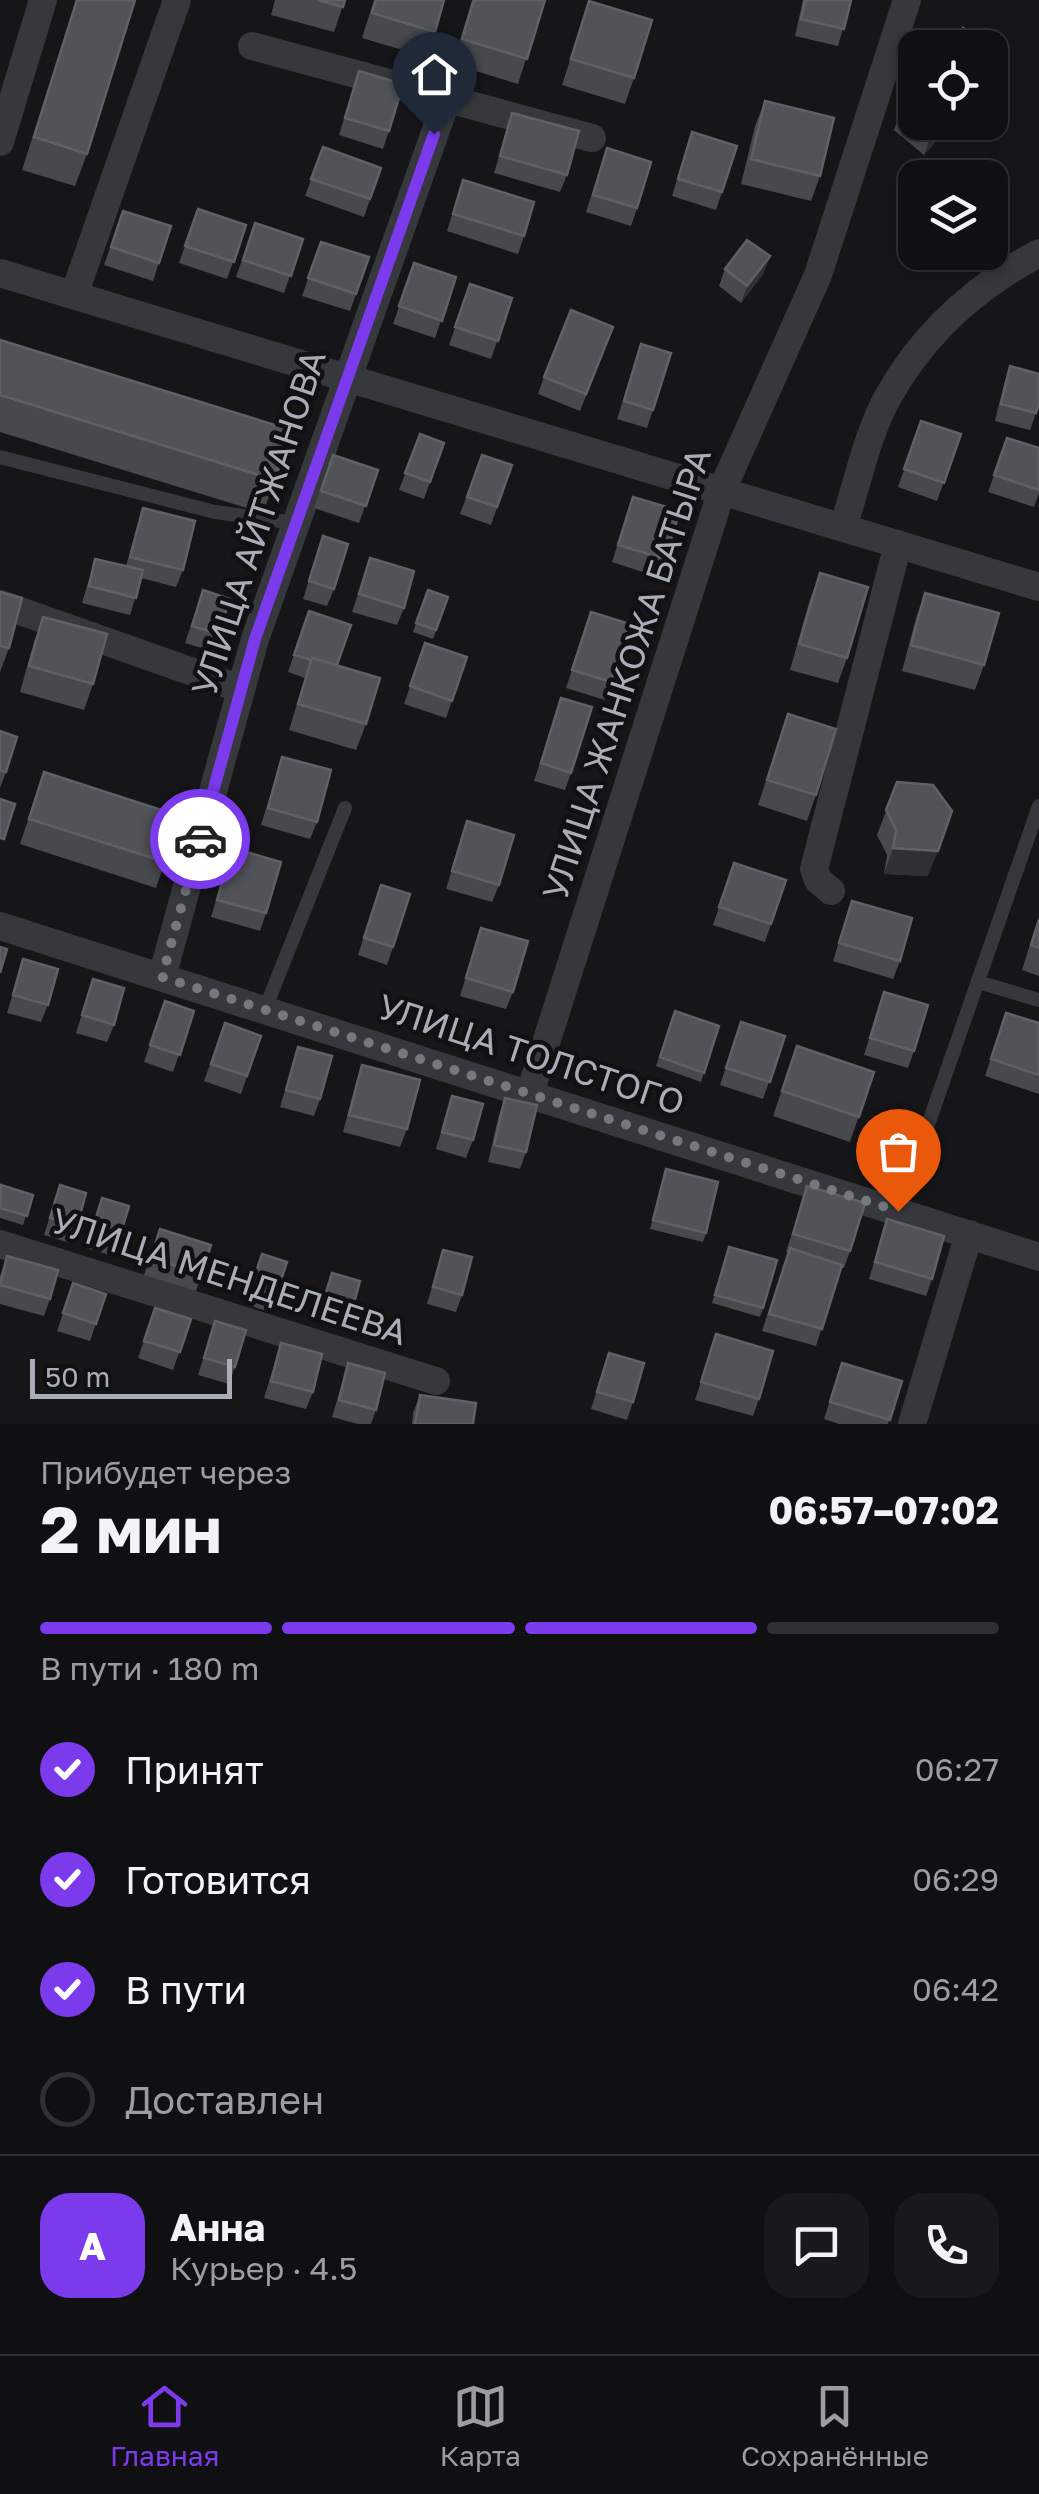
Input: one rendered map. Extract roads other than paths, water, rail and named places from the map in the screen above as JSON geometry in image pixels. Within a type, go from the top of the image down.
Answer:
[{"type":"street","points":[[0,142],[43,0]]},
{"type":"street","points":[[74,295],[177,0]]},
{"type":"street","name":"УЛИЦА ЖАНКОЖА БАТЫРА","points":[[530,1093],[722,490],[818,276],[907,0]]},
{"type":"street","points":[[252,46],[592,138]]},
{"type":"street","name":"УЛИЦА АЙТЖАНОВА","points":[[162,977],[241,690],[295,523],[447,99]]},
{"type":"street","points":[[843,528],[887,397],[941,322],[1008,269],[1039,252]]},
{"type":"street","points":[[0,273],[1039,587]]},
{"type":"street","points":[[831,891],[818,880],[814,869],[898,544]]},
{"type":"street","points":[[0,604],[241,690]]},
{"type":"street","name":"УЛИЦА ТОЛСТОГО","points":[[0,926],[1039,1257]]},
{"type":"street","points":[[912,1424],[969,1234]]},
{"type":"street","name":"УЛИЦА МЕНДЕЛЕЕВА","points":[[0,1244],[436,1381]]},
{"type":"lane","points":[[0,457],[215,512],[295,523]]},
{"type":"lane","points":[[898,1211],[1039,806]]},
{"type":"lane","points":[[265,1010],[345,808]]},
{"type":"lane","points":[[978,982],[1039,1000]]}]
